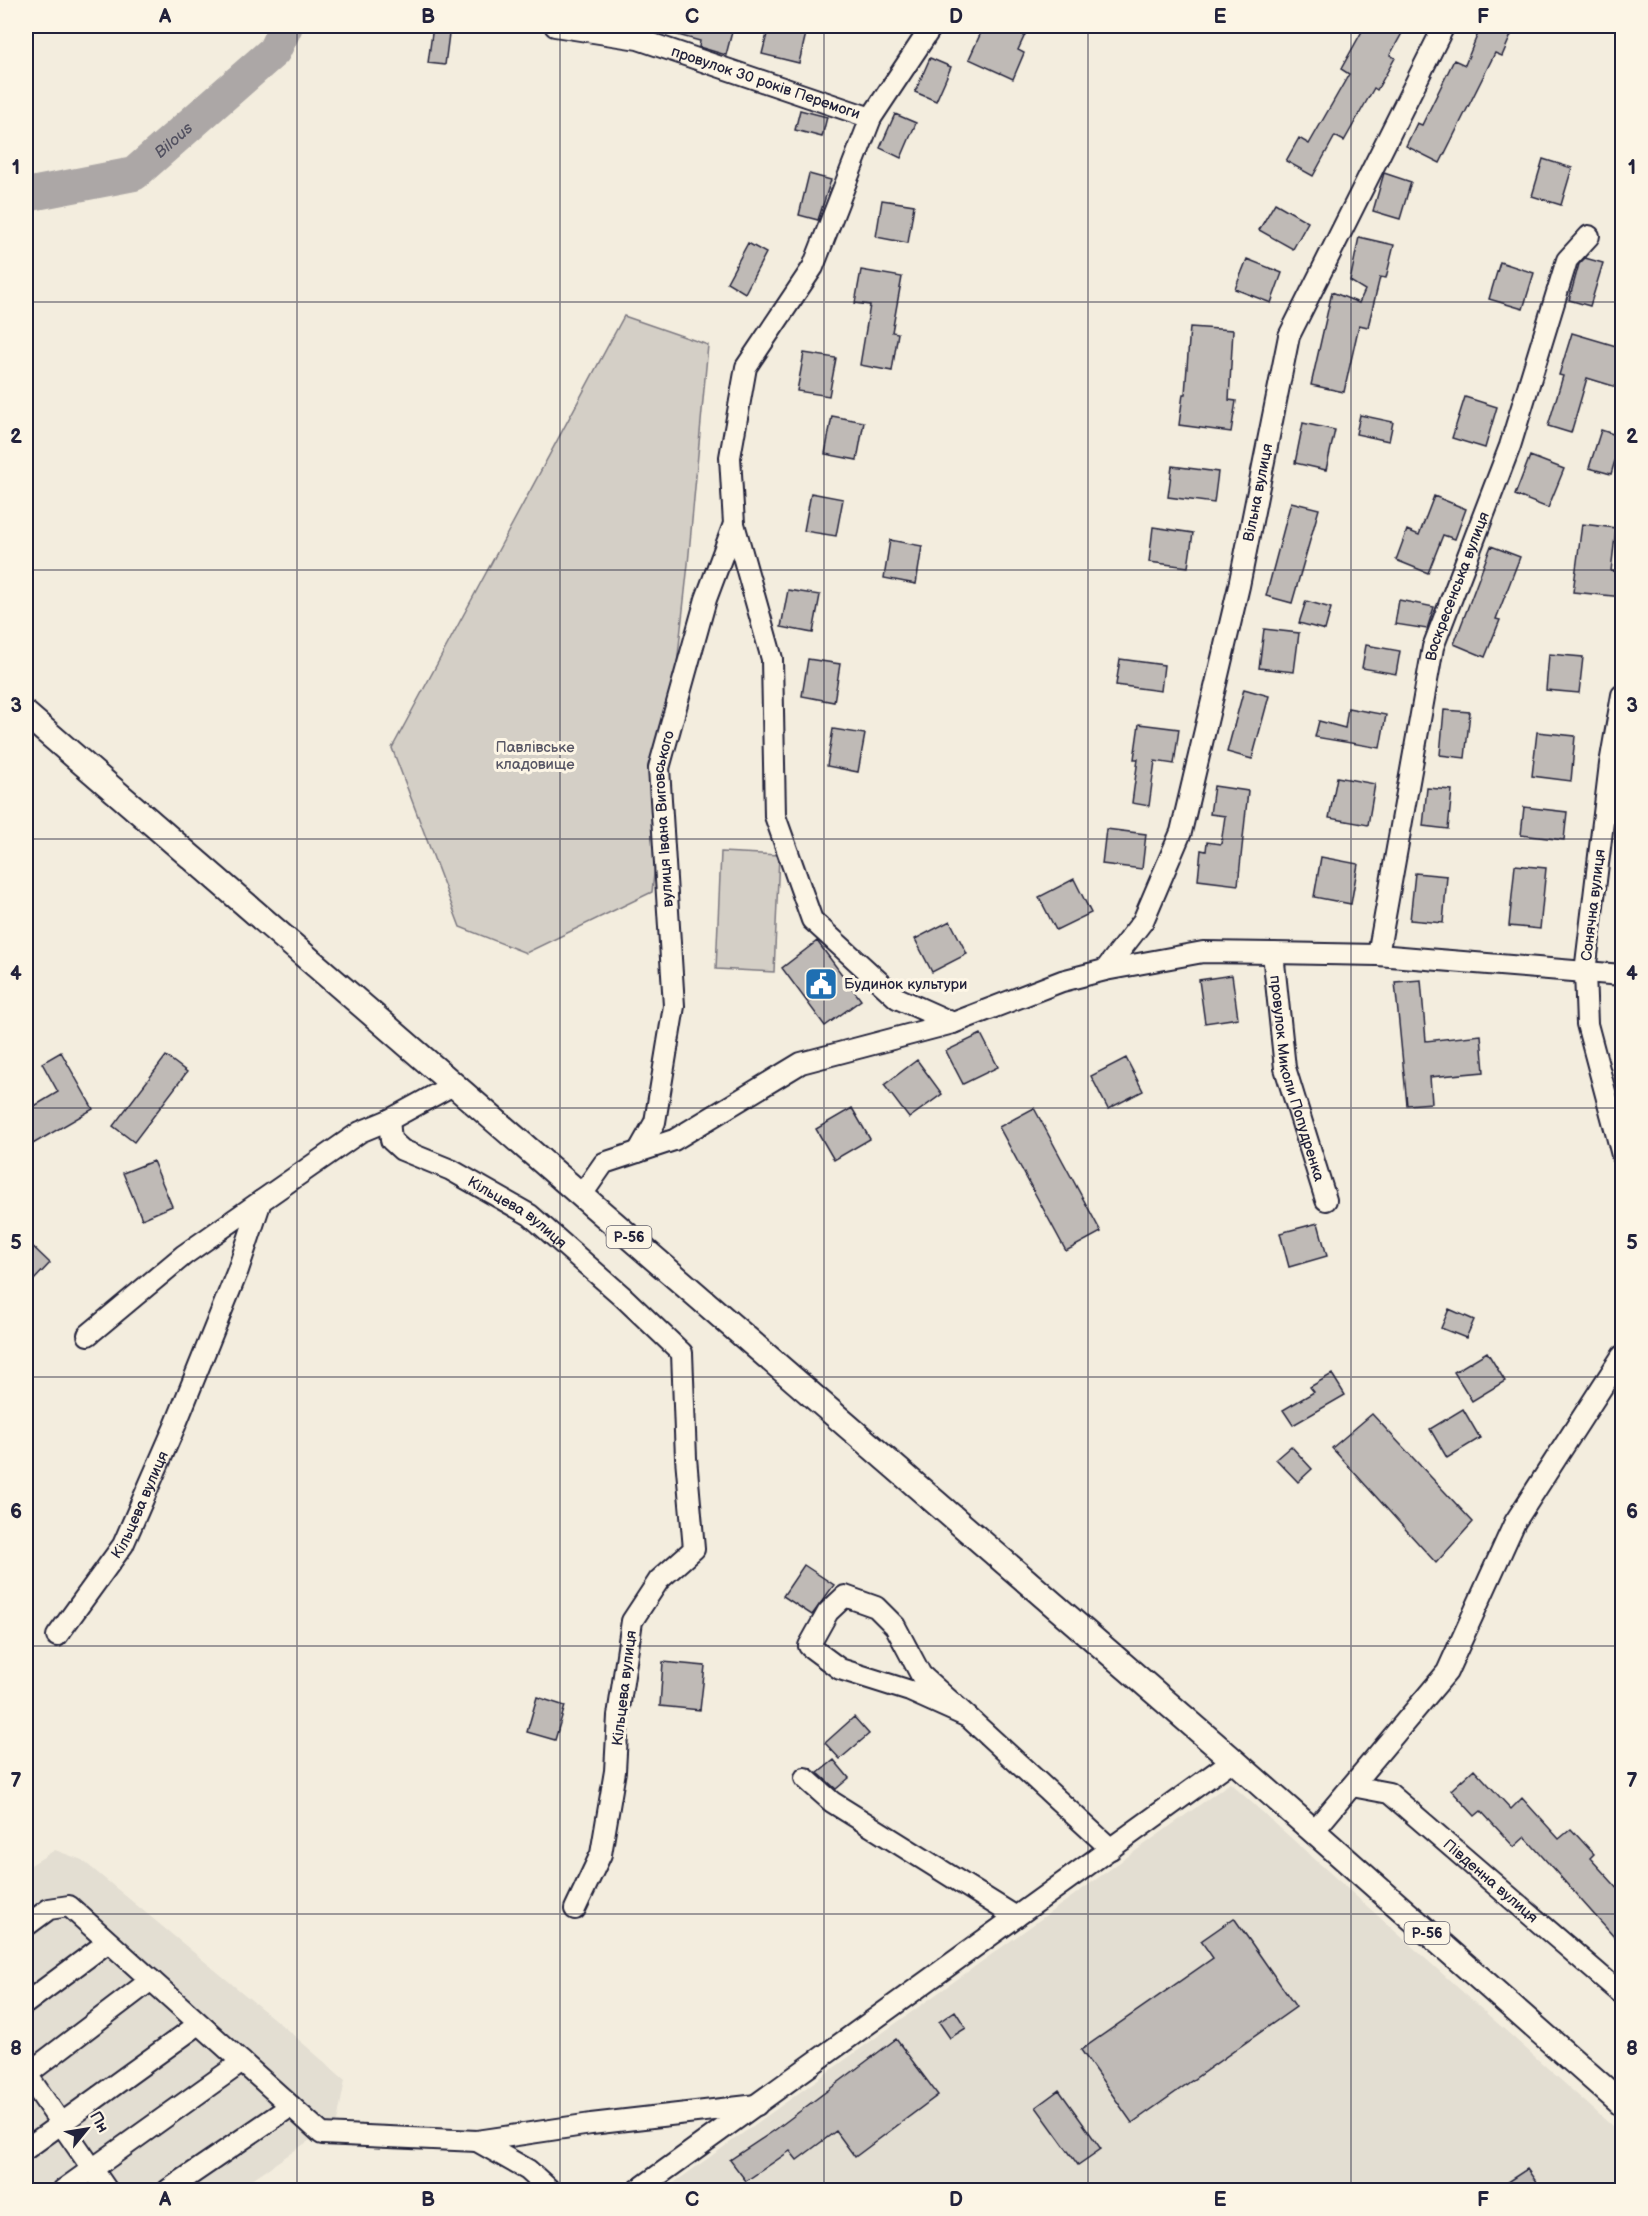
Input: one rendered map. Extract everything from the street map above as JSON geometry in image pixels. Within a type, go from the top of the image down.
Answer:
[{"type":"main road","name":"Р-56","points":[[26,714],[1233,1760],[1623,2103]]},
{"type":"street","name":"провулок 30 років Перемоги","points":[[555,26],[638,39],[871,118]]},
{"type":"street","name":"вулиця Івана Виговського","points":[[932,26],[871,118],[813,267],[746,367],[730,457],[734,524],[772,659],[775,816],[812,920],[897,998],[952,1023]]},
{"type":"street","name":"Вільна вулиця","points":[[1105,970],[1143,921],[1181,832],[1239,586],[1289,336],[1444,26]]},
{"type":"street","name":"Воскресенська вулиця","points":[[1378,955],[1434,647],[1510,446],[1567,260],[1589,237]]},
{"type":"street","name":"вулиця Івана Виговського","points":[[638,1152],[655,1122],[674,1006],[659,768],[706,599],[734,524]]},
{"type":"street","name":"Сонячна вулиця","points":[[1623,695],[1610,764],[1585,972],[1587,1024],[1623,1155]]},
{"type":"street","points":[[581,1196],[604,1163],[674,1140],[801,1062],[952,1023],[1062,981],[1105,970],[1203,952],[1378,955],[1623,975]]},
{"type":"street","name":"провулок Миколи Попудренка","points":[[1273,953],[1285,1068],[1326,1200]]},
{"type":"street","points":[[88,1335],[183,1255],[360,1132],[389,1120],[453,1085]]},
{"type":"street","name":"Кільцева вулиця","points":[[389,1120],[391,1140],[402,1150],[452,1170],[530,1215],[621,1295],[682,1353],[686,1458],[694,1549],[659,1581],[632,1622],[618,1716],[615,1772],[601,1854],[575,1909]]},
{"type":"street","name":"Кільцева вулиця","points":[[57,1636],[123,1545],[175,1426],[238,1270],[261,1201]]},
{"type":"street","points":[[1313,1832],[1447,1672],[1515,1522],[1623,1356]]},
{"type":"street","points":[[968,1718],[910,1691],[840,1669],[809,1646],[828,1612],[844,1596],[876,1607],[895,1626],[921,1675],[968,1718],[1111,1849]]},
{"type":"street","points":[[638,2190],[1233,1760]]},
{"type":"street","points":[[805,1778],[832,1802],[1016,1917]]},
{"type":"street","name":"Південна вулиця","points":[[1352,1786],[1389,1793],[1623,1994]]},
{"type":"street","points":[[26,1926],[49,1909],[69,1906],[322,2134],[477,2141],[591,2124],[757,2105]]},
{"type":"street","points":[[26,2004],[108,1942]]},
{"type":"street","points":[[107,2190],[26,2074],[151,1980]]},
{"type":"street","points":[[26,2149],[199,2024]]},
{"type":"street","points":[[63,2190],[242,2062]]},
{"type":"street","points":[[168,2190],[291,2106]]},
{"type":"street","points":[[477,2141],[528,2170],[550,2190]]},
{"type":"shaded area","points":[[1230,1783],[1622,2135],[1622,2190],[664,2190]]},
{"type":"shaded area","points":[[55,1850],[82,1860],[345,2080],[337,2122],[236,2190],[26,2190],[26,1868]]},
{"type":"green space","name":"Павлівське кладовище","points":[[624,316],[708,345],[688,564],[652,892],[526,953],[460,927],[392,748]]},
{"type":"green space","points":[[721,852],[779,855],[774,972],[716,969]]},
{"type":"building","points":[[433,26],[450,26],[445,65],[428,63]]},
{"type":"building","points":[[664,26],[733,28],[726,55],[699,47],[700,41],[663,31]]},
{"type":"building","points":[[769,26],[793,26],[807,29],[799,63],[762,54]]},
{"type":"building","points":[[984,26],[1029,26],[1018,50],[1024,53],[1013,79],[969,59]]},
{"type":"building","points":[[1365,26],[1406,26],[1390,55],[1395,58],[1377,90],[1374,88],[1344,141],[1335,136],[1313,176],[1286,161],[1299,138],[1309,144],[1349,74],[1341,69]]},
{"type":"building","points":[[1481,26],[1515,26],[1502,56],[1495,53],[1440,163],[1406,146],[1417,123],[1422,125],[1454,60],[1465,65]]},
{"type":"building","points":[[930,58],[951,67],[936,101],[915,92]]},
{"type":"building","points":[[800,110],[827,117],[822,137],[795,130]]},
{"type":"building","points":[[895,114],[916,123],[901,158],[880,148]]},
{"type":"building","points":[[1543,159],[1572,168],[1561,205],[1532,196]]},
{"type":"building","points":[[1384,173],[1411,182],[1400,219],[1373,211]]},
{"type":"building","points":[[809,174],[831,180],[818,220],[799,215]]},
{"type":"building","points":[[882,200],[914,205],[908,243],[876,237]]},
{"type":"building","points":[[1275,203],[1308,222],[1293,249],[1259,230]]},
{"type":"building","points":[[1359,237],[1394,245],[1386,278],[1380,277],[1368,327],[1359,325],[1344,392],[1311,385],[1332,292],[1359,303],[1365,290],[1350,281]]},
{"type":"building","points":[[748,243],[766,253],[745,293],[727,282]]},
{"type":"building","points":[[1585,258],[1603,263],[1590,306],[1569,300],[1579,264]]},
{"type":"building","points":[[1247,259],[1282,273],[1271,303],[1235,289]]},
{"type":"building","points":[[1500,262],[1534,273],[1523,309],[1489,299]]},
{"type":"building","points":[[861,270],[902,277],[892,332],[898,333],[892,371],[860,365],[870,305],[855,303]]},
{"type":"building","points":[[1190,327],[1233,330],[1229,400],[1236,401],[1231,432],[1179,425],[1183,394],[1185,394]]},
{"type":"building","points":[[1572,333],[1623,348],[1623,389],[1587,378],[1571,433],[1548,426],[1563,376],[1559,375]]},
{"type":"building","points":[[804,353],[836,358],[829,396],[797,391]]},
{"type":"building","points":[[1465,397],[1497,407],[1485,448],[1452,438]]},
{"type":"building","points":[[1360,415],[1393,422],[1389,441],[1356,434]]},
{"type":"building","points":[[832,416],[864,422],[857,460],[825,454]]},
{"type":"building","points":[[1303,423],[1335,430],[1326,470],[1295,463]]},
{"type":"building","points":[[1601,430],[1622,437],[1611,474],[1589,468]]},
{"type":"building","points":[[1530,456],[1564,469],[1548,508],[1515,495]]},
{"type":"building","points":[[1172,466],[1218,472],[1214,503],[1168,497]]},
{"type":"building","points":[[811,493],[843,499],[836,536],[804,531]]},
{"type":"building","points":[[1434,496],[1466,509],[1455,539],[1443,535],[1428,573],[1396,560],[1407,530],[1419,535]]},
{"type":"building","points":[[1291,502],[1319,509],[1292,603],[1266,596]]},
{"type":"building","points":[[1582,524],[1616,528],[1611,571],[1623,572],[1623,597],[1573,592]]},
{"type":"building","points":[[1153,527],[1193,533],[1188,567],[1149,562]]},
{"type":"building","points":[[890,540],[922,546],[916,584],[884,578]]},
{"type":"building","points":[[1491,546],[1520,557],[1496,619],[1500,620],[1485,657],[1454,644]]},
{"type":"building","points":[[788,590],[820,595],[813,633],[781,627]]},
{"type":"building","points":[[1399,600],[1434,607],[1427,629],[1395,624]]},
{"type":"building","points":[[1306,601],[1331,608],[1325,630],[1299,623]]},
{"type":"building","points":[[1264,629],[1299,633],[1294,672],[1259,668]]},
{"type":"building","points":[[1366,645],[1400,651],[1396,674],[1362,668]]},
{"type":"building","points":[[1549,654],[1583,657],[1579,693],[1546,690]]},
{"type":"building","points":[[808,659],[840,664],[834,702],[802,696]]},
{"type":"building","points":[[1120,659],[1164,665],[1161,691],[1116,685]]},
{"type":"building","points":[[1244,689],[1269,696],[1252,759],[1227,752]]},
{"type":"building","points":[[1348,708],[1386,715],[1380,748],[1315,737],[1319,721],[1345,728]]},
{"type":"building","points":[[1444,710],[1470,712],[1465,758],[1440,755]]},
{"type":"building","points":[[1139,724],[1179,729],[1174,764],[1155,761],[1149,806],[1132,803],[1138,759],[1134,759]]},
{"type":"building","points":[[833,729],[865,734],[858,772],[827,766]]},
{"type":"building","points":[[1537,732],[1575,736],[1571,781],[1532,776]]},
{"type":"building","points":[[1337,777],[1375,784],[1368,825],[1329,818]]},
{"type":"building","points":[[1214,786],[1248,791],[1238,885],[1198,880],[1201,850],[1206,851],[1207,842],[1221,844],[1225,816],[1210,814]]},
{"type":"building","points":[[1427,788],[1452,790],[1448,829],[1423,826]]},
{"type":"building","points":[[1524,807],[1567,812],[1564,840],[1521,835]]},
{"type":"building","points":[[1106,829],[1146,834],[1142,869],[1102,864]]},
{"type":"building","points":[[1321,857],[1358,864],[1351,904],[1314,897]]},
{"type":"building","points":[[1515,865],[1546,868],[1540,929],[1509,926]]},
{"type":"building","points":[[1415,873],[1447,876],[1443,923],[1410,920]]},
{"type":"building","points":[[1074,879],[1091,913],[1056,930],[1039,897]]},
{"type":"building","points":[[950,921],[967,954],[932,972],[915,939]]},
{"type":"building","name":"Будинок культури","points":[[817,941],[861,1000],[825,1026],[782,968]]},
{"type":"building","points":[[1232,975],[1238,1018],[1205,1023],[1199,980]]},
{"type":"building","points":[[1421,980],[1426,1041],[1481,1035],[1484,1072],[1430,1077],[1432,1103],[1407,1105],[1395,982]]},
{"type":"building","points":[[981,1034],[998,1067],[963,1084],[946,1051]]},
{"type":"building","points":[[61,1052],[93,1109],[26,1148],[26,1111],[58,1092],[42,1063]]},
{"type":"building","points":[[166,1056],[187,1072],[134,1142],[113,1126]]},
{"type":"building","points":[[1126,1058],[1143,1091],[1108,1109],[1091,1076]]},
{"type":"building","points":[[917,1060],[942,1094],[909,1118],[884,1085]]},
{"type":"building","points":[[852,1108],[870,1139],[834,1160],[816,1129]]},
{"type":"building","points":[[1034,1108],[1101,1232],[1066,1251],[999,1127]]},
{"type":"building","points":[[153,1161],[172,1206],[142,1219],[123,1173]]},
{"type":"building","points":[[1318,1223],[1327,1256],[1289,1267],[1280,1233]]},
{"type":"building","points":[[26,1240],[50,1263],[33,1281],[26,1273]]},
{"type":"building","points":[[1449,1309],[1474,1320],[1466,1338],[1441,1328]]},
{"type":"building","points":[[1487,1352],[1505,1381],[1472,1401],[1454,1372]]},
{"type":"building","points":[[1332,1374],[1345,1395],[1293,1425],[1283,1410],[1314,1392],[1310,1387]]},
{"type":"building","points":[[1463,1409],[1480,1438],[1447,1458],[1430,1429]]},
{"type":"building","points":[[1372,1414],[1473,1522],[1436,1563],[1332,1448]]},
{"type":"building","points":[[1291,1446],[1312,1469],[1298,1482],[1276,1459]]},
{"type":"building","points":[[804,1565],[834,1585],[812,1615],[783,1596]]},
{"type":"building","points":[[663,1662],[705,1666],[700,1710],[660,1706]]},
{"type":"building","points":[[537,1697],[565,1706],[555,1740],[527,1732]]},
{"type":"building","points":[[854,1717],[869,1734],[840,1759],[825,1743]]},
{"type":"building","points":[[834,1760],[849,1778],[836,1789],[818,1773]]},
{"type":"building","points":[[1474,1769],[1511,1809],[1522,1798],[1559,1839],[1571,1829],[1594,1854],[1590,1858],[1623,1894],[1623,1947],[1525,1837],[1514,1847],[1481,1811],[1475,1816],[1451,1790]]},
{"type":"building","points":[[1234,1918],[1296,2007],[1132,2123],[1081,2050],[1213,1958],[1201,1941]]},
{"type":"building","points":[[955,2011],[966,2028],[950,2038],[939,2022]]},
{"type":"building","points":[[896,2039],[938,2095],[855,2157],[836,2131],[797,2160],[790,2151],[746,2181],[730,2160],[775,2130]]},
{"type":"building","points":[[1059,2090],[1101,2149],[1078,2165],[1036,2107]]},
{"type":"building","points":[[1527,2169],[1542,2190],[1495,2190]]},
{"type":"waterway","name":"Bilous","points":[[26,195],[134,174],[274,51],[286,26]]},
{"type":"place","name":"Будинок культури","points":[[821,984]]}]
